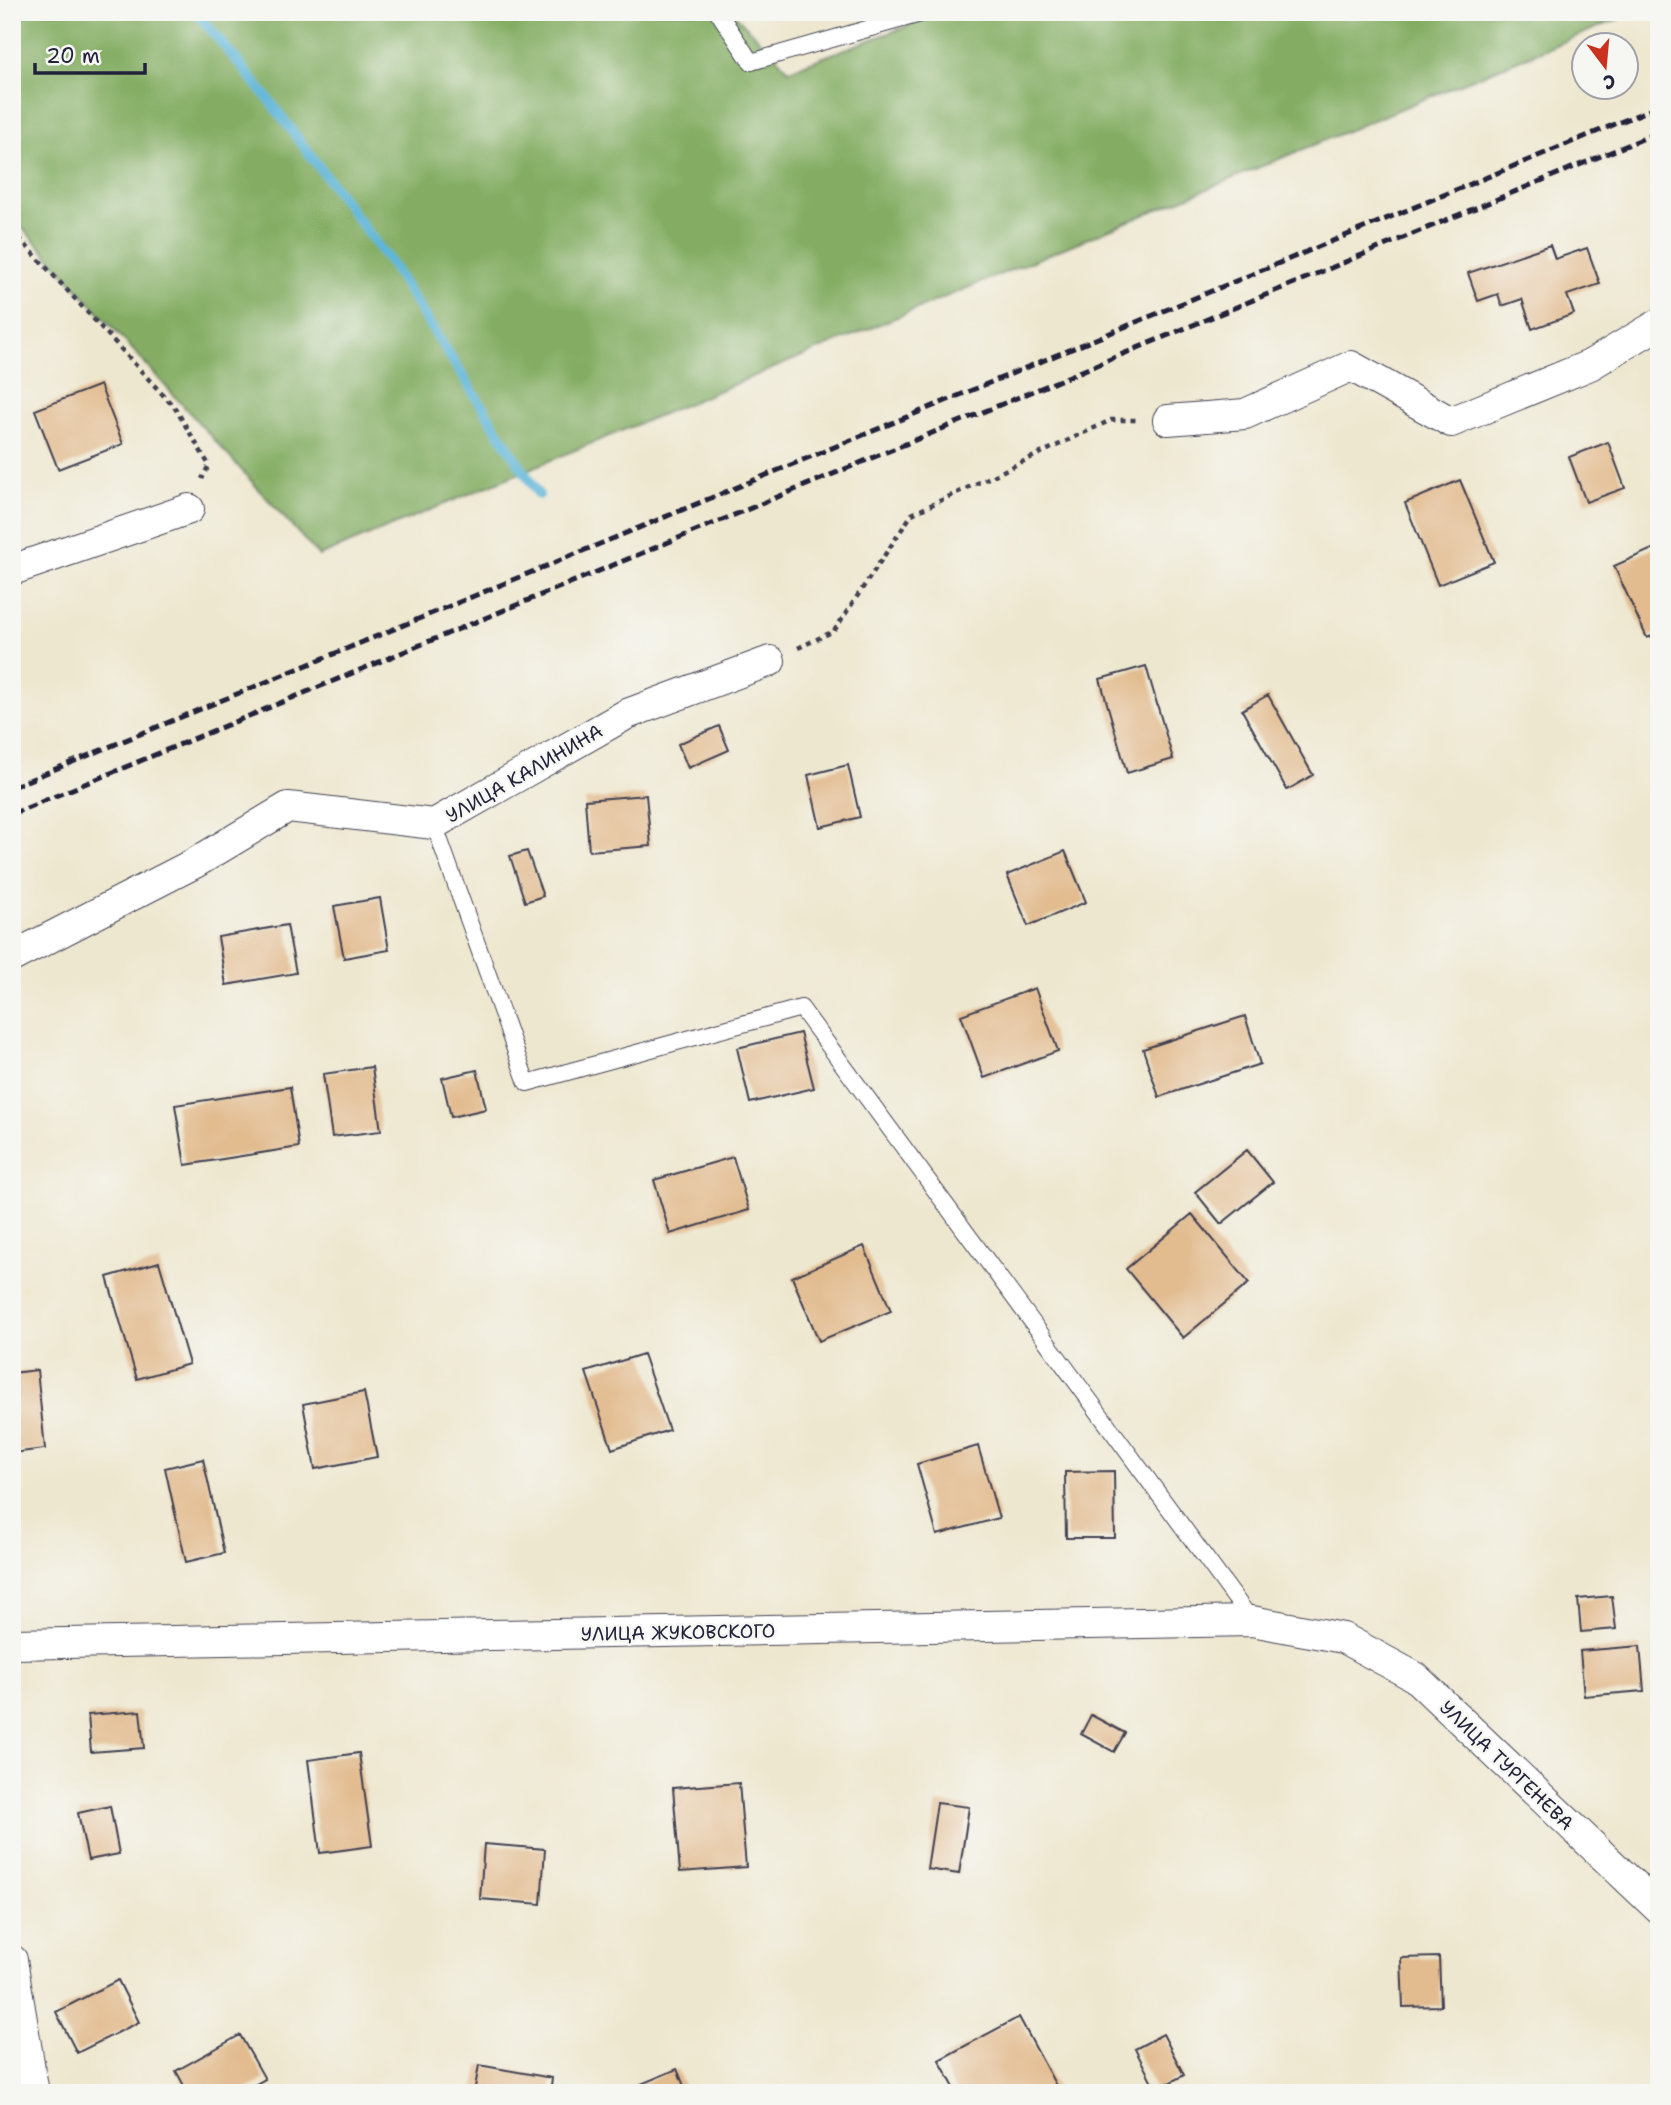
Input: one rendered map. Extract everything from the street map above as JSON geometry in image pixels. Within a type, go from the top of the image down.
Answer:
[{"type":"street","points":[[1168,420],[1245,414],[1351,366],[1451,422],[1590,365],[1659,324]]},
{"type":"street","points":[[12,570],[189,509]]},
{"type":"street","name":"УЛИЦА КАЛИНИНА","points":[[12,957],[195,863],[288,807],[435,824],[626,714],[770,661]]},
{"type":"street","name":"УЛИЦА ЖУКОВСКОГО","points":[[12,1644],[1252,1620],[1343,1638]]},
{"type":"street","name":"УЛИЦА ТУРГЕНЕВА","points":[[1343,1638],[1415,1677],[1659,1909]]},
{"type":"street","points":[[12,1959],[34,2093]]},
{"type":"lane","points":[[718,12],[751,62],[927,12]]},
{"type":"lane","points":[[435,824],[527,1083],[801,1009],[1252,1620]]},
{"type":"path","points":[[12,230],[175,408],[209,465],[189,509]]},
{"type":"path","points":[[770,661],[834,631],[912,514],[1111,420],[1168,420]]},
{"type":"green space","points":[[12,12],[732,12],[789,70],[945,12],[1635,12],[1587,32],[1570,32],[1570,39],[319,556],[12,216]]},
{"type":"building","points":[[1550,245],[1555,259],[1587,248],[1600,284],[1567,295],[1574,314],[1532,329],[1522,299],[1502,306],[1498,294],[1478,301],[1468,273]]},
{"type":"building","points":[[100,385],[123,444],[58,469],[35,410]]},
{"type":"building","points":[[1608,442],[1625,488],[1586,502],[1569,457]]},
{"type":"building","points":[[1460,480],[1494,562],[1438,585],[1405,503]]},
{"type":"building","points":[[1659,546],[1659,633],[1647,638],[1614,566]]},
{"type":"building","points":[[1146,666],[1173,759],[1127,773],[1100,679]]},
{"type":"building","points":[[1268,695],[1313,775],[1287,790],[1242,710]]},
{"type":"building","points":[[719,726],[729,750],[688,768],[678,744]]},
{"type":"building","points":[[848,765],[860,817],[820,827],[808,775]]},
{"type":"building","points":[[646,795],[651,846],[589,851],[585,800]]},
{"type":"building","points":[[527,851],[543,896],[525,902],[510,856]]},
{"type":"building","points":[[1065,851],[1086,902],[1028,926],[1007,875]]},
{"type":"building","points":[[380,898],[389,950],[344,958],[334,906]]},
{"type":"building","points":[[287,925],[296,973],[226,985],[218,937]]},
{"type":"building","points":[[1035,988],[1058,1051],[984,1078],[961,1015]]},
{"type":"building","points":[[1245,1016],[1260,1064],[1159,1097],[1143,1049]]},
{"type":"building","points":[[800,1033],[814,1088],[750,1103],[737,1048]]},
{"type":"building","points":[[372,1067],[381,1131],[332,1137],[323,1074]]},
{"type":"building","points":[[477,1070],[486,1109],[451,1117],[442,1078]]},
{"type":"building","points":[[290,1087],[299,1147],[185,1165],[175,1105]]},
{"type":"building","points":[[1247,1150],[1273,1182],[1221,1224],[1195,1192]]},
{"type":"building","points":[[733,1157],[749,1210],[670,1234],[654,1180]]},
{"type":"building","points":[[1192,1214],[1249,1283],[1183,1338],[1126,1269]]},
{"type":"building","points":[[864,1246],[891,1311],[819,1341],[792,1277]]},
{"type":"building","points":[[159,1262],[189,1364],[137,1379],[107,1277]]},
{"type":"building","points":[[643,1354],[669,1430],[612,1449],[586,1372]]},
{"type":"building","points":[[37,1370],[45,1449],[12,1453],[12,1373]]},
{"type":"building","points":[[364,1392],[377,1457],[315,1469],[303,1404]]},
{"type":"building","points":[[978,1446],[999,1518],[937,1535],[917,1464]]},
{"type":"building","points":[[203,1459],[224,1553],[186,1562],[165,1468]]},
{"type":"building","points":[[1114,1471],[1115,1538],[1066,1538],[1065,1472]]},
{"type":"building","points":[[1612,1596],[1616,1629],[1581,1632],[1578,1599]]},
{"type":"building","points":[[1640,1646],[1644,1691],[1584,1696],[1580,1651]]},
{"type":"building","points":[[140,1711],[144,1748],[91,1752],[88,1715]]},
{"type":"building","points":[[1091,1715],[1125,1733],[1114,1752],[1081,1734]]},
{"type":"building","points":[[359,1753],[372,1846],[320,1853],[308,1760]]},
{"type":"building","points":[[739,1783],[746,1867],[680,1872],[673,1788]]},
{"type":"building","points":[[937,1803],[969,1807],[959,1874],[927,1869]]},
{"type":"building","points":[[110,1806],[119,1854],[88,1860],[78,1813]]},
{"type":"building","points":[[484,1844],[545,1849],[541,1904],[480,1899]]},
{"type":"building","points":[[1439,1957],[1441,2006],[1403,2007],[1401,1958]]},
{"type":"building","points":[[118,1980],[139,2022],[77,2053],[56,2012]]},
{"type":"building","points":[[1019,2017],[1060,2093],[957,2093],[939,2060]]},
{"type":"building","points":[[1163,2034],[1184,2075],[1156,2090],[1135,2049]]},
{"type":"building","points":[[240,2035],[265,2079],[240,2093],[188,2093],[176,2071]]},
{"type":"building","points":[[479,2065],[552,2078],[550,2093],[474,2093]]},
{"type":"building","points":[[677,2069],[687,2093],[644,2093],[641,2084]]},
{"type":"waterway","points":[[196,12],[266,96],[389,261],[539,495]]},
{"type":"railway","points":[[12,787],[1659,106]]},
{"type":"railway","points":[[12,814],[1659,132]]}]
